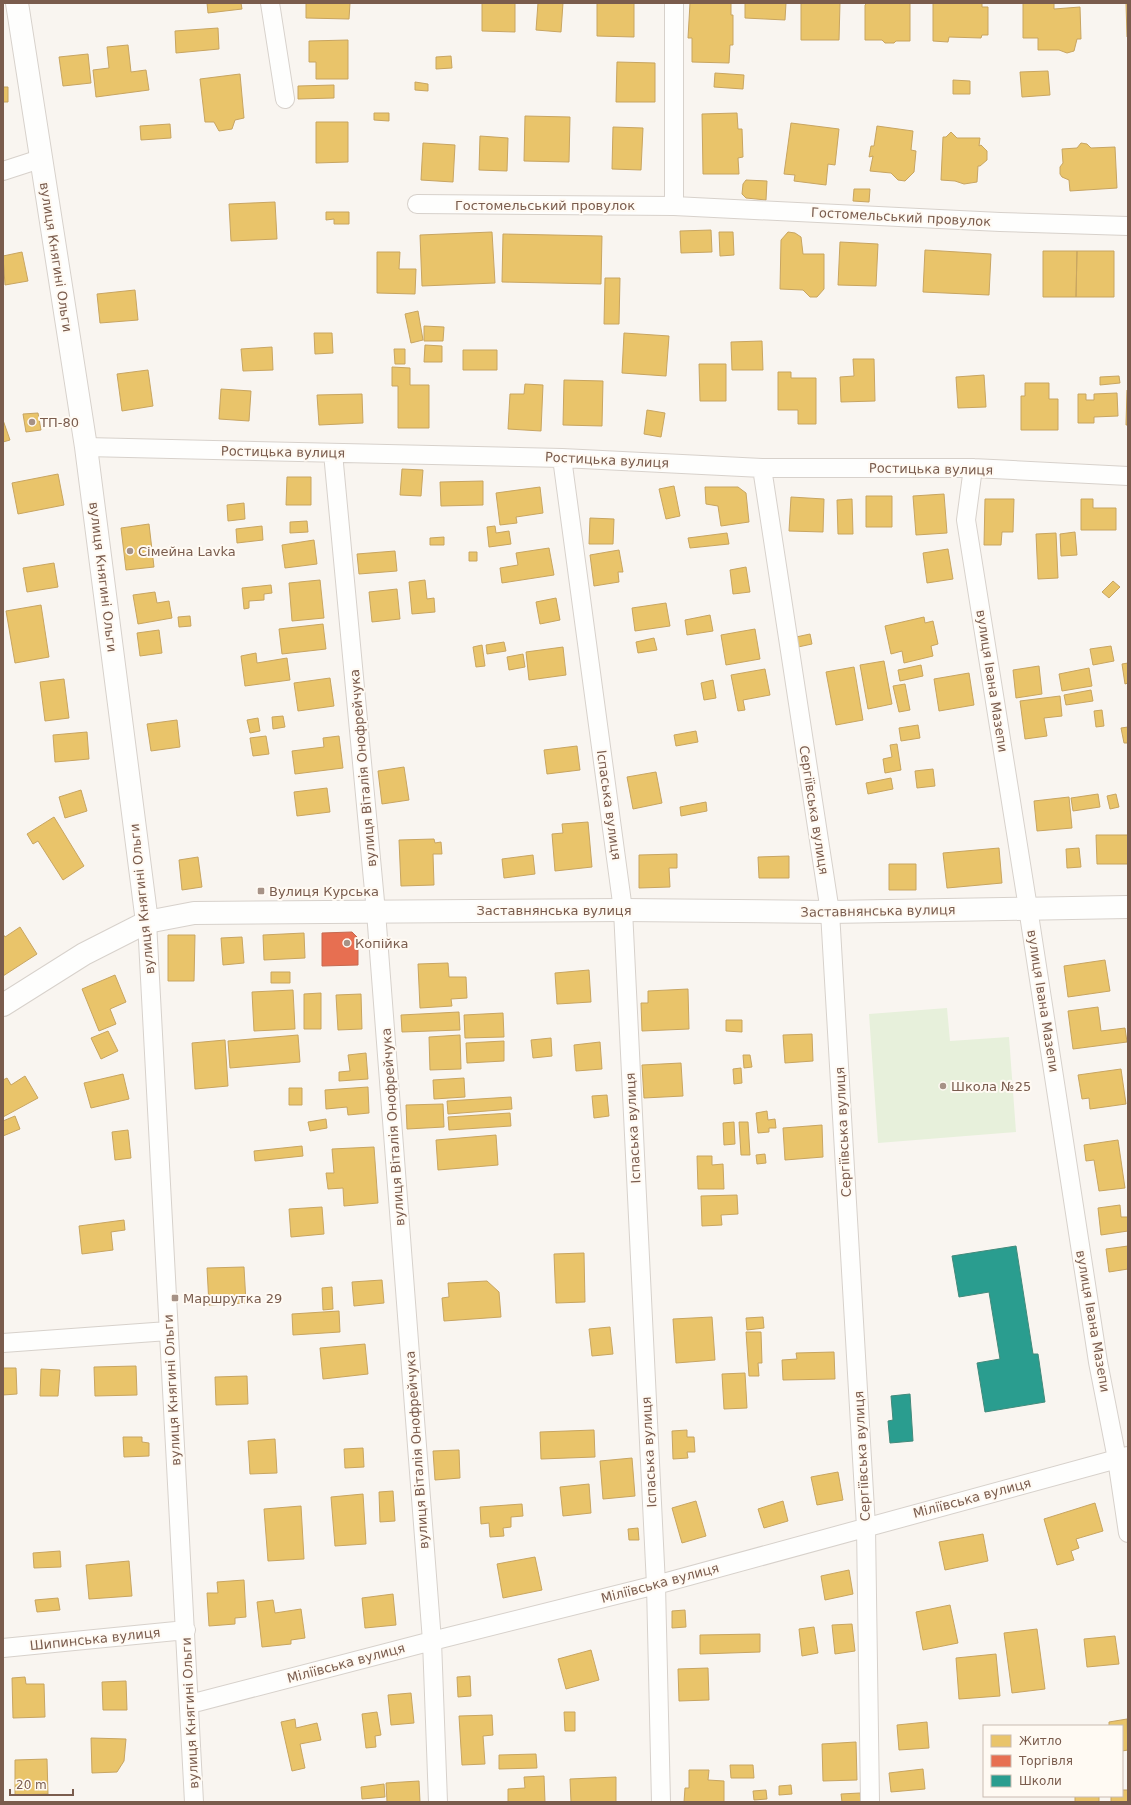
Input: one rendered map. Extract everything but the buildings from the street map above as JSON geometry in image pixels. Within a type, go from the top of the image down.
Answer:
[{"type":"street","name":"вулиця Княгині Ольги","points":[[18,3],[40,159],[86,447],[147,922],[168,1331],[190,1704],[194,1802]]},
{"type":"street","points":[[270,3],[285,99]]},
{"type":"street","points":[[674,3],[674,206]]},
{"type":"street","points":[[3,171],[40,159]]},
{"type":"street","name":"Гостомельський провулок","points":[[417,204],[674,206],[1000,222],[1128,226]]},
{"type":"street","name":"Ростицька вулиця","points":[[86,447],[562,458],[762,468],[973,468],[1128,476]]},
{"type":"street","name":"вулиця Віталія Онофрейчука","points":[[333,453],[376,912],[432,1641],[438,1802]]},
{"type":"street","name":"Іспаська вулиця","points":[[562,458],[623,910],[656,1585],[661,1802]]},
{"type":"street","name":"Сергіївська вулиця","points":[[762,468],[830,912],[866,1527],[870,1802]]},
{"type":"street","name":"вулиця Івана Мазепи","points":[[973,468],[966,520],[1098,1362],[1123,1457],[1128,1533]]},
{"type":"street","name":"Заставнянська вулиця","points":[[3,1005],[84,954],[147,922],[194,913],[623,910],[830,912],[1128,907]]},
{"type":"street","points":[[3,1343],[168,1331]]},
{"type":"street","name":"Міліївська вулиця","points":[[190,1704],[656,1585],[1123,1457]]},
{"type":"street","name":"Шипинська вулиця","points":[[3,1648],[186,1630]]},
{"type":"green space","points":[[947,1008],[950,1041],[1009,1037],[1016,1132],[878,1143],[869,1014]]},
{"type":"place","name":"ТП-80","points":[[32,422]]},
{"type":"place","name":"Сімейна Lavka","points":[[130,551]]},
{"type":"place","name":"Вулиця Курська","points":[[261,891]]},
{"type":"place","name":"Копійка","points":[[347,943]]},
{"type":"place","name":"Школа №25","points":[[943,1086]]},
{"type":"place","name":"Маршрутка 29","points":[[175,1298]]}]
